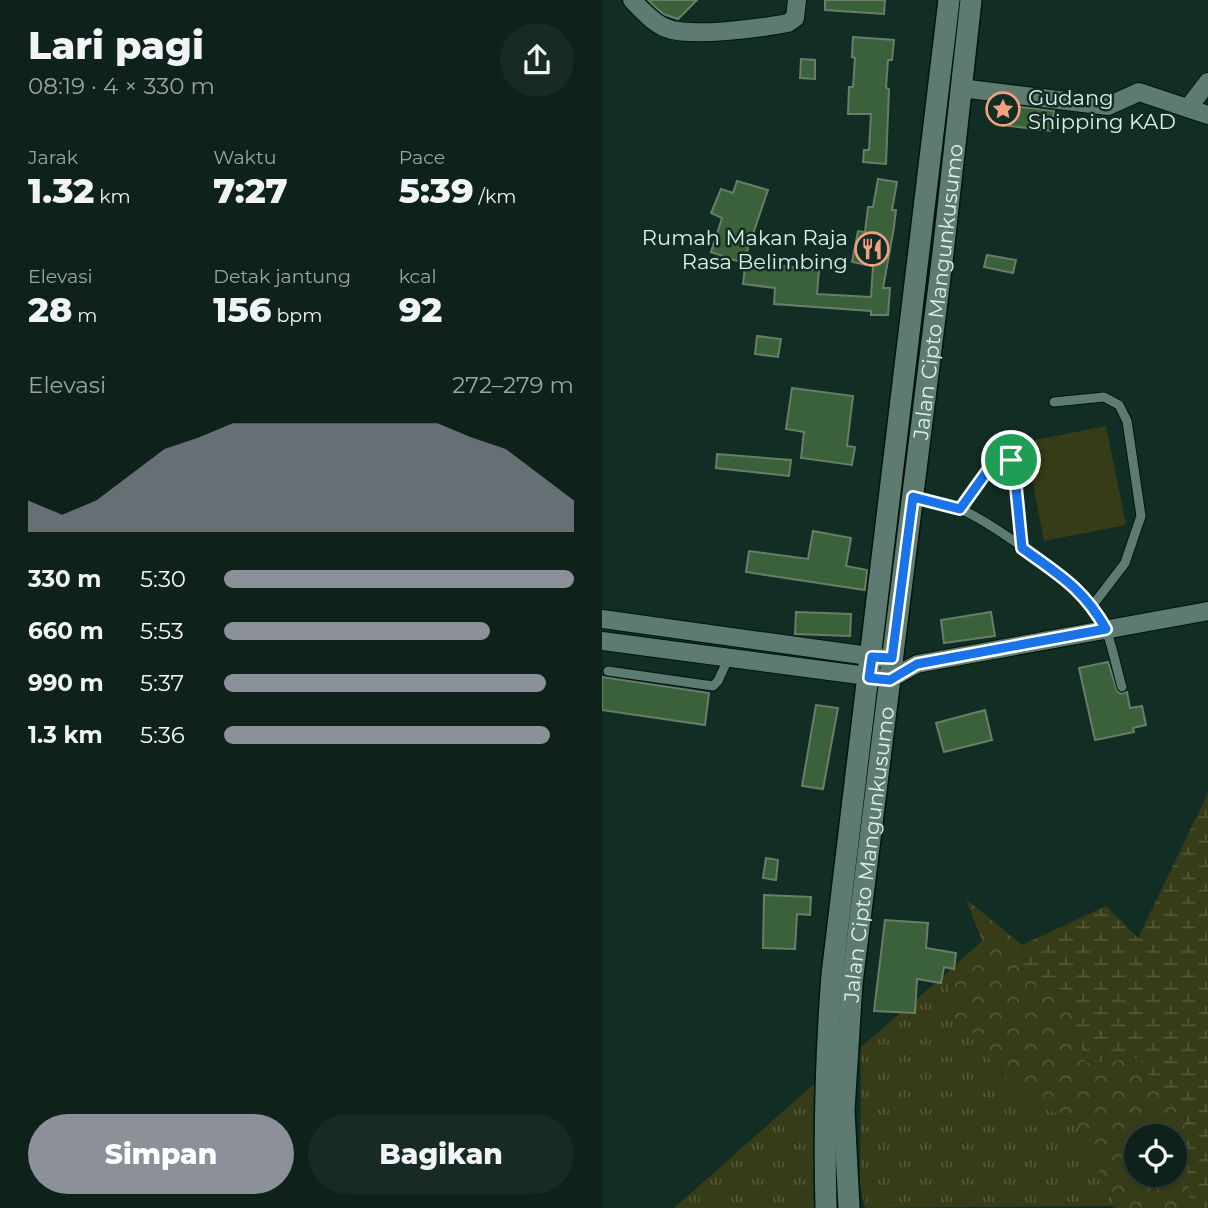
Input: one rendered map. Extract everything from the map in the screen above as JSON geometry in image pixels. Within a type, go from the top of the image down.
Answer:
[{"type":"street","points":[[632,0],[654,21],[666,28],[697,32],[788,23],[795,18],[797,0]]},
{"type":"street","name":"Jalan Cipto Mangunkusumo","points":[[849,1208],[844,1110],[846,1059],[881,668],[948,0]]},
{"type":"street","name":"Jalan Cipto Mangunkusumo","points":[[826,1208],[824,1124],[829,1017],[881,668],[913,497],[971,0]]},
{"type":"street","points":[[1188,108],[1208,82]]},
{"type":"street","points":[[960,88],[1108,106],[1139,92],[1208,115]]},
{"type":"street","points":[[602,642],[727,659],[881,668],[917,664],[1208,611]]},
{"type":"street","points":[[602,619],[881,668]]},
{"type":"street","points":[[657,649],[659,628]]},
{"type":"lane","points":[[1054,402],[1104,397],[1119,405],[1127,421],[1141,516],[1125,563],[1093,606]]},
{"type":"lane","points":[[960,509],[999,458],[1011,460],[1014,467],[1022,548]]},
{"type":"lane","points":[[913,497],[960,509],[979,518],[1074,586],[1093,606],[1106,629],[1122,687]]},
{"type":"lane","points":[[608,671],[713,685],[718,681],[727,659]]},
{"type":"green space","points":[[1106,426],[1126,525],[1044,541],[1025,442]]},
{"type":"green space","points":[[1208,793],[1208,1208],[1190,1208],[1187,1124],[1185,1124],[1184,1111],[1165,1102],[1139,1058],[1086,1063],[1066,991],[1023,977],[1022,945],[1106,906],[1138,938]]},
{"type":"green space","points":[[966,899],[1022,945],[1023,977],[1066,991],[1086,1063],[1139,1058],[1184,1111],[1185,1124],[1124,1124],[1124,1187],[1187,1187],[1187,1160],[1190,1208],[1112,1208],[1116,1206],[1074,1121],[1020,1096],[968,1031],[952,1016],[948,972],[982,941]]},
{"type":"green space","points":[[948,972],[952,1016],[968,1031],[1020,1096],[1074,1121],[1116,1206],[865,1208],[860,1184],[861,1047]]},
{"type":"green space","points":[[814,1084],[814,1208],[674,1208]]},
{"type":"building","points":[[648,0],[697,0],[678,19],[663,14]]},
{"type":"building","points":[[825,0],[885,0],[884,14],[825,10]]},
{"type":"building","points":[[853,37],[894,40],[892,60],[888,60],[886,88],[889,89],[886,164],[863,162],[864,150],[869,150],[871,114],[848,114],[849,87],[853,87],[855,58],[852,57]]},
{"type":"building","points":[[801,59],[815,60],[815,79],[800,78]]},
{"type":"building","points":[[1004,105],[1054,111],[1051,131],[1001,125]]},
{"type":"building","points":[[878,179],[897,182],[892,210],[896,210],[894,227],[883,288],[890,288],[888,315],[871,315],[871,311],[774,304],[775,288],[743,284],[746,259],[761,261],[761,264],[819,270],[817,294],[871,297],[873,266],[852,262],[858,231],[865,232],[868,207],[873,207]]},
{"type":"building","points":[[737,181],[768,190],[743,263],[711,252],[722,218],[711,213],[721,189],[733,193]]},
{"type":"building","points":[[987,255],[1016,260],[1013,273],[984,267]]},
{"type":"building","points":[[757,336],[781,339],[778,357],[755,354]]},
{"type":"building","points":[[792,388],[853,396],[847,446],[855,447],[852,465],[801,458],[804,432],[786,429]]},
{"type":"building","points":[[717,454],[791,460],[789,476],[716,468]]},
{"type":"building","points":[[813,531],[851,538],[846,566],[867,570],[865,590],[746,572],[749,551],[808,559]]},
{"type":"building","points":[[796,612],[851,614],[850,636],[795,634]]},
{"type":"building","points":[[991,612],[995,636],[944,643],[941,620]]},
{"type":"building","points":[[1108,662],[1117,691],[1121,694],[1127,692],[1130,708],[1142,706],[1146,725],[1133,728],[1134,732],[1095,740],[1079,668]]},
{"type":"building","points":[[602,677],[709,693],[705,725],[602,710]]},
{"type":"building","points":[[816,705],[838,708],[823,789],[802,786]]},
{"type":"building","points":[[985,710],[992,740],[944,752],[936,723]]},
{"type":"building","points":[[766,858],[778,860],[776,880],[763,878]]},
{"type":"building","points":[[764,895],[811,897],[810,915],[797,914],[795,949],[763,948]]},
{"type":"building","points":[[885,920],[928,923],[926,948],[956,953],[954,969],[944,967],[941,983],[917,979],[915,1013],[874,1011]]},
{"type":"place","name":"Gudang Shipping KAD","points":[[1003,109]]},
{"type":"place","name":"Rumah Makan Raja Rasa Belimbing","points":[[872,249]]},
{"type":"route","points":[[1005,457],[1011,460],[1014,467],[1022,548],[1074,586],[1093,606],[1106,629],[917,664],[890,680],[869,678],[872,657],[892,658],[913,497],[960,509],[993,463],[1005,457]]}]
